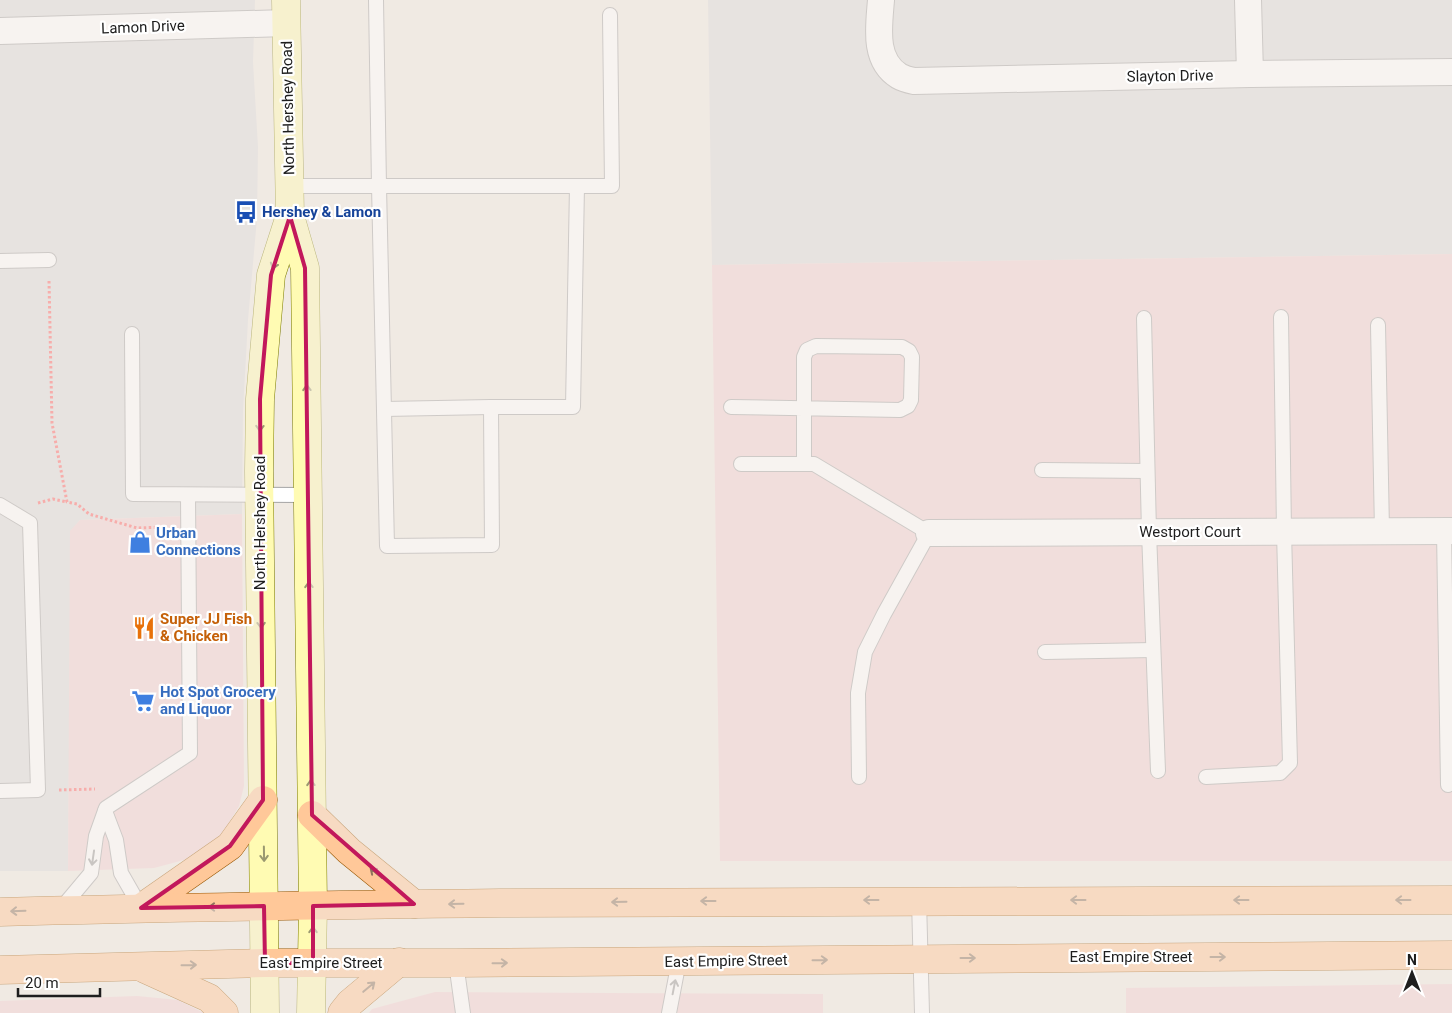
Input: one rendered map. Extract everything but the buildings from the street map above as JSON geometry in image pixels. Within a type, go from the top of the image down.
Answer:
[{"type":"main road","name":"North Hershey Road","points":[[286,11],[290,216],[305,268],[313,906],[311,1013]]},
{"type":"main road","name":"North Hershey Road","points":[[265,1013],[259,495],[260,399],[271,275],[290,216]]},
{"type":"main road","points":[[141,908],[230,846],[263,800]]},
{"type":"main road","points":[[312,815],[349,850],[414,904]]},
{"type":"main road","points":[[0,912],[414,904],[919,900],[1452,900]]},
{"type":"main road","name":"East Empire Street","points":[[0,970],[265,963],[1452,956]]},
{"type":"main road","points":[[342,1013],[350,1003],[399,962]]},
{"type":"main road","points":[[139,966],[209,998],[224,1013]]},
{"type":"street","name":"Slayton Drive","points":[[881,0],[879,32],[881,53],[891,70],[900,77],[914,82],[1250,74],[1452,72]]},
{"type":"street","points":[[1248,0],[1250,74]]},
{"type":"street","name":"Lamon Drive","points":[[0,31],[286,11]]},
{"type":"street","name":"Westport Court","points":[[929,533],[1448,531]]},
{"type":"lane","points":[[376,0],[387,546],[492,545],[491,407]]},
{"type":"lane","points":[[290,186],[612,186],[610,15]]},
{"type":"lane","points":[[384,409],[573,407],[577,186]]},
{"type":"lane","points":[[0,261],[49,260]]},
{"type":"lane","points":[[1206,777],[1280,773],[1290,763],[1281,317]]},
{"type":"lane","points":[[1144,318],[1149,532],[1158,771]]},
{"type":"lane","points":[[1378,325],[1382,531]]},
{"type":"lane","points":[[132,334],[133,494],[308,495]]},
{"type":"lane","points":[[731,407],[804,408],[900,410],[908,406],[911,400],[912,357],[908,351],[902,347],[816,346],[807,350],[804,357],[804,408],[804,464]]},
{"type":"lane","points":[[741,464],[814,464],[929,533],[865,652],[858,693],[859,777]]},
{"type":"lane","points":[[1042,470],[1148,471]]},
{"type":"lane","points":[[60,910],[91,873],[96,836],[106,808],[190,753],[188,495]]},
{"type":"lane","points":[[0,505],[30,523],[38,790],[0,791]]},
{"type":"lane","points":[[1448,531],[1448,784]]},
{"type":"lane","points":[[1045,652],[1154,650]]},
{"type":"lane","points":[[105,811],[116,840],[121,873],[141,908]]},
{"type":"lane","points":[[919,900],[922,1013]]},
{"type":"lane","points":[[669,1013],[679,961]]},
{"type":"lane","points":[[456,963],[464,1013]]},
{"type":"path","points":[[49,260],[52,423],[67,502]]},
{"type":"path","points":[[53,500],[78,504],[89,514],[137,528],[188,527]]},
{"type":"path","points":[[38,790],[137,788]]},
{"type":"highlighted area","points":[[290,216],[305,268],[312,815],[414,904],[313,906],[313,963],[265,963],[264,906],[141,908],[230,846],[263,800],[260,399],[271,275]]},
{"type":"shaded area","points":[[0,0],[255,0],[253,62],[258,147],[257,218],[248,320],[243,410],[242,514],[80,520],[71,531],[68,871],[0,871]]},
{"type":"shaded area","points":[[708,0],[1452,0],[1452,254],[712,265]]},
{"type":"shaded area","points":[[1452,254],[1452,861],[720,861],[712,265]]},
{"type":"shaded area","points":[[242,514],[244,786],[239,806],[221,836],[206,854],[154,868],[68,871],[70,531],[80,520]]},
{"type":"shaded area","points":[[1452,984],[1452,1013],[1126,1013],[1126,988]]},
{"type":"shaded area","points":[[435,992],[823,994],[823,1013],[369,1013],[372,1009]]},
{"type":"shaded area","points":[[137,996],[178,1000],[204,1013],[0,1013],[0,1001]]},
{"type":"place","name":"Hershey & Lamon","points":[[246,212]]},
{"type":"place","name":"Urban Connections","points":[[140,542]]},
{"type":"place","name":"Super JJ Fish & Chicken","points":[[144,628]]},
{"type":"place","name":"Hot Spot Grocery and Liquor","points":[[143,701]]}]
